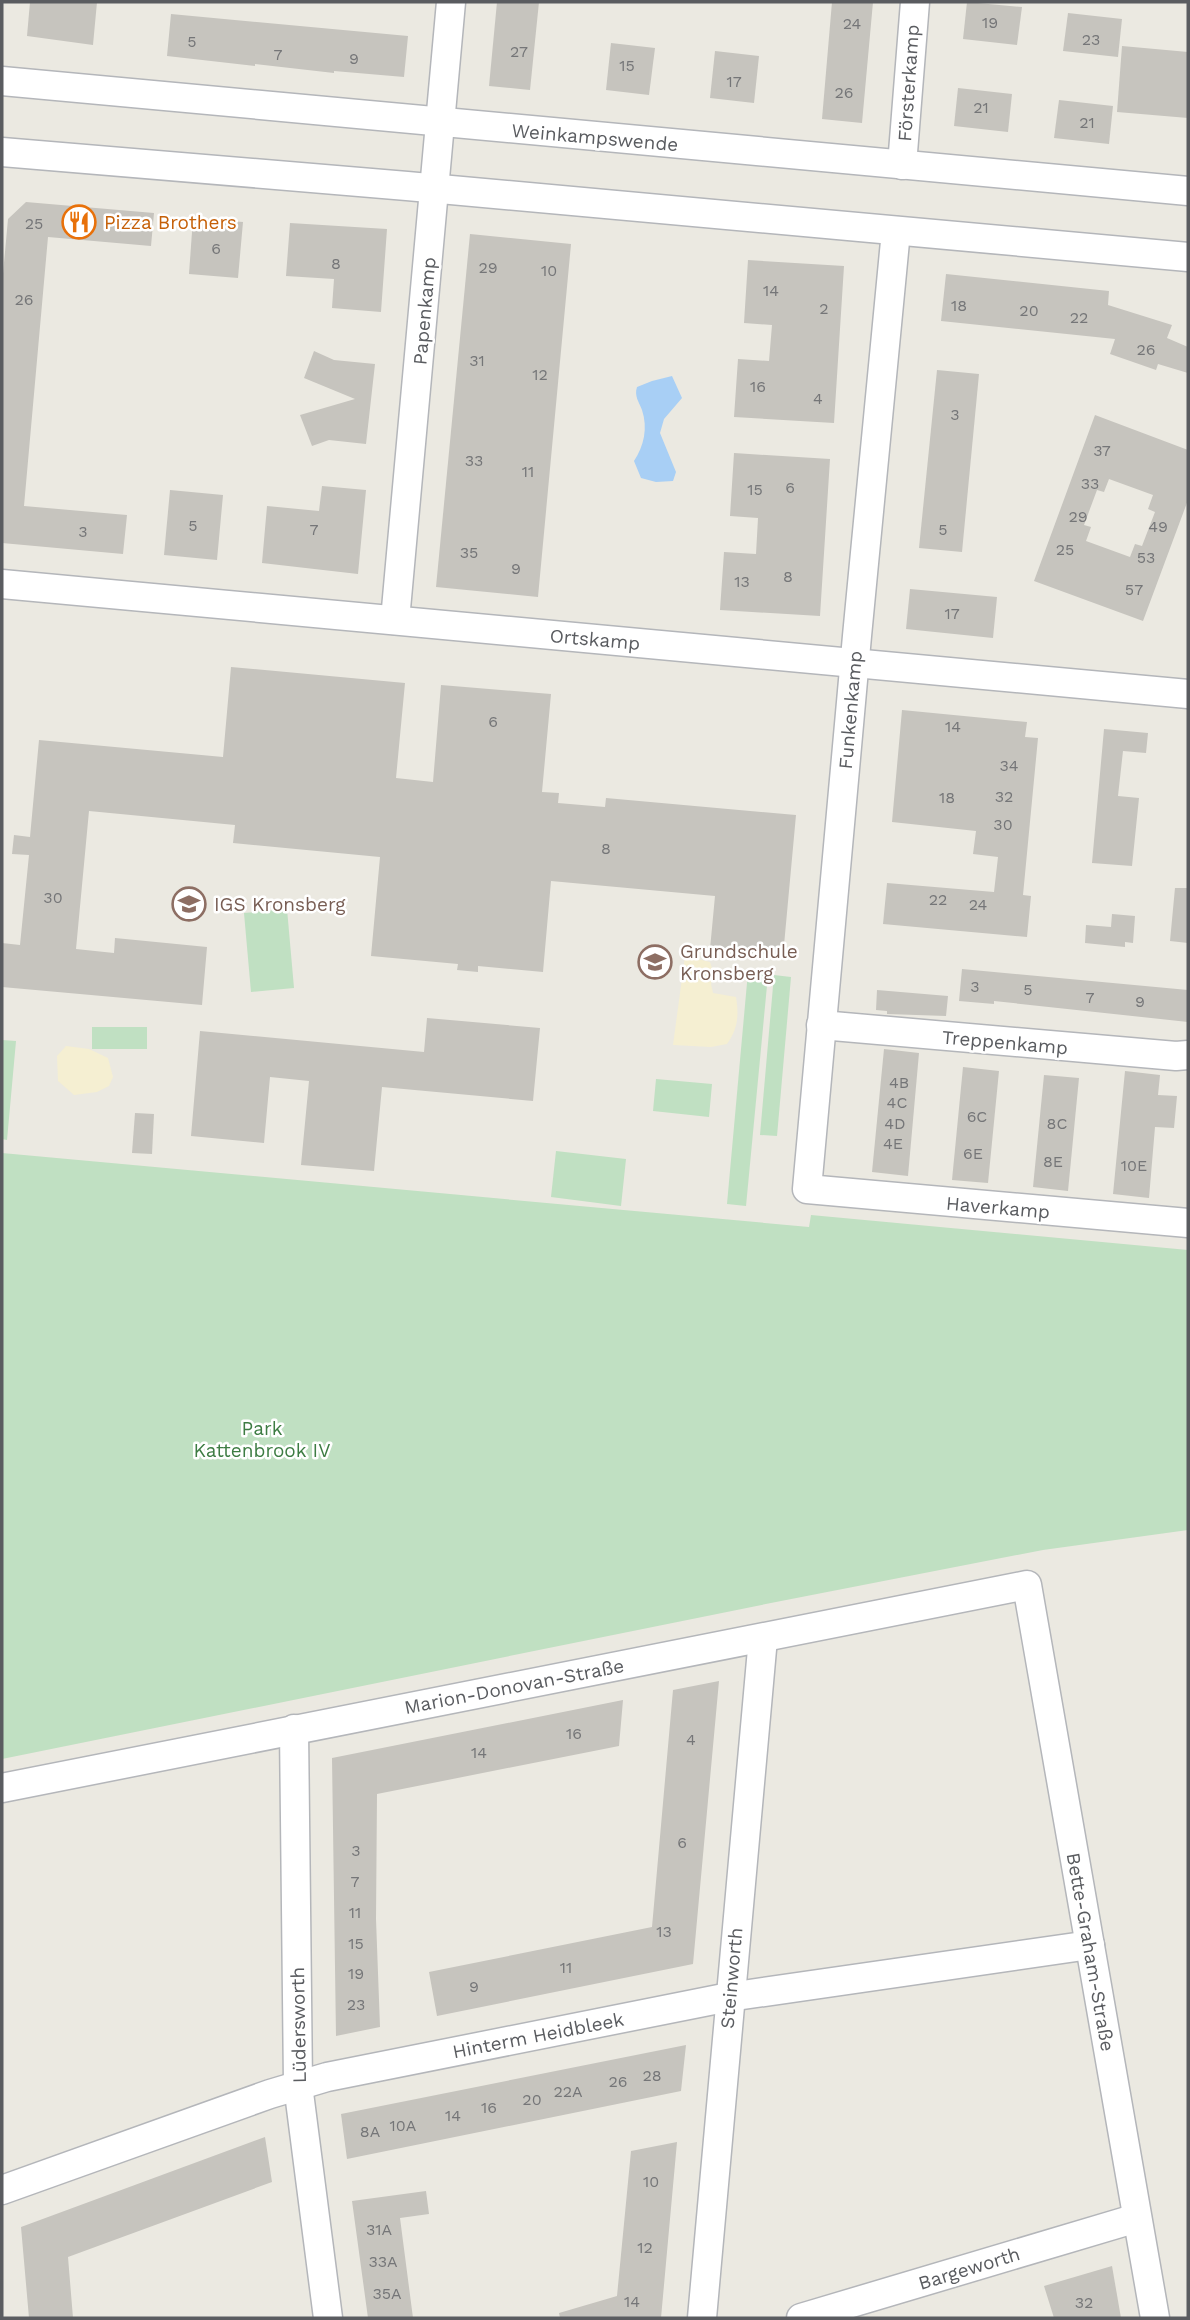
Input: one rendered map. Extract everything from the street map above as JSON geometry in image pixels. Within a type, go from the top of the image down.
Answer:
[{"type":"street","name":"Papenkamp","points":[[395,620],[452,2]]},
{"type":"street","name":"Försterkamp","points":[[902,165],[915,2]]},
{"type":"street","name":"Weinkampswende","points":[[2,81],[1188,191]]},
{"type":"street","points":[[2,152],[1188,257]]},
{"type":"street","name":"Funkenkamp","points":[[807,1189],[896,231]]},
{"type":"street","name":"Ortskamp","points":[[2,584],[1188,694]]},
{"type":"street","name":"Treppenkamp","points":[[821,1025],[1188,1055]]},
{"type":"street","name":"Haverkamp","points":[[807,1189],[1188,1223]]},
{"type":"street","name":"Marion-Donovan-Straße","points":[[2,1788],[1027,1585]]},
{"type":"street","name":"Bette-Graham-Straße","points":[[1027,1585],[1155,2318]]},
{"type":"street","name":"Steinworth","points":[[702,2318],[763,1638]]},
{"type":"street","name":"Lüdersworth","points":[[294,1729],[298,2085],[328,2318]]},
{"type":"street","name":"Hinterm Heidbleek","points":[[2,2190],[298,2085],[341,2075],[729,1997],[1090,1945]]},
{"type":"street","name":"Bargeworth","points":[[801,2318],[1137,2218]]},
{"type":"green space","points":[[287,909],[294,988],[251,992],[244,913]]},
{"type":"green space","points":[[748,972],[768,975],[746,1206],[727,1204]]},
{"type":"green space","points":[[774,975],[791,977],[777,1136],[760,1135]]},
{"type":"green space","points":[[92,1027],[147,1027],[147,1049],[92,1049]]},
{"type":"green space","points":[[2,1040],[16,1041],[7,1140],[2,1139]]},
{"type":"green space","points":[[656,1079],[712,1084],[709,1117],[653,1111]]},
{"type":"green space","points":[[556,1151],[626,1159],[621,1206],[551,1197]]},
{"type":"green space","name":"Park Kattenbrook IV","points":[[2,1153],[809,1227],[811,1215],[1188,1250],[1188,1530],[1043,1550],[2,1759]]},
{"type":"sand","points":[[685,956],[710,962],[714,974],[711,984],[713,993],[736,997],[737,1022],[727,1044],[711,1047],[673,1045]]},
{"type":"sand","points":[[66,1046],[89,1049],[108,1058],[113,1077],[109,1086],[97,1092],[74,1095],[58,1081],[57,1056]]},
{"type":"water","points":[[672,376],[682,398],[664,419],[660,433],[676,472],[673,481],[656,482],[641,478],[634,461],[643,443],[645,430],[636,390],[637,387],[652,381]]},
{"type":"building","points":[[30,2],[97,2],[93,45],[27,36]]},
{"type":"building","points":[[497,2],[539,2],[530,90],[489,86]]},
{"type":"building","points":[[832,2],[873,2],[862,123],[822,119]]},
{"type":"building","points":[[967,2],[1022,7],[1017,45],[963,39]]},
{"type":"building","points":[[1068,13],[1122,19],[1118,57],[1063,51]]},
{"type":"building","points":[[171,14],[408,36],[404,77],[255,66],[167,56]]},
{"type":"building","points":[[611,43],[655,48],[649,95],[606,90]]},
{"type":"building","points":[[1122,46],[1188,52],[1188,118],[1117,112]]},
{"type":"building","points":[[715,51],[759,56],[754,103],[710,98]]},
{"type":"building","points":[[958,88],[1012,94],[1008,132],[954,126]]},
{"type":"building","points":[[1059,100],[1113,106],[1109,144],[1054,138]]},
{"type":"building","points":[[26,202],[154,213],[151,246],[48,237],[24,506],[127,515],[123,554],[2,543],[2,285],[8,219]]},
{"type":"building","points":[[193,218],[243,222],[238,278],[189,274]]},
{"type":"building","points":[[290,223],[387,229],[381,312],[332,308],[334,279],[286,276]]},
{"type":"building","points":[[470,234],[571,244],[538,597],[436,587]]},
{"type":"building","points":[[748,260],[844,266],[834,423],[734,417],[738,359],[769,361],[772,325],[744,323]]},
{"type":"building","points":[[946,274],[1109,291],[1108,305],[1172,325],[1167,338],[1188,347],[1188,373],[1158,364],[1156,370],[1110,354],[1115,339],[941,321]]},
{"type":"building","points":[[314,351],[334,360],[375,364],[366,444],[329,440],[312,446],[300,415],[355,399],[304,378]]},
{"type":"building","points":[[937,370],[979,374],[962,552],[919,548]]},
{"type":"building","points":[[1095,415],[1188,450],[1188,500],[1143,621],[1034,581]],"holes":[[[1109,479],[1153,495],[1148,509],[1155,512],[1142,546],[1135,544],[1130,557],[1086,541],[1091,527],[1084,525],[1097,490],[1104,492]]]},
{"type":"building","points":[[734,453],[830,459],[820,616],[720,610],[724,552],[756,554],[758,518],[730,516]]},
{"type":"building","points":[[322,486],[366,490],[358,574],[262,563],[267,506],[319,511]]},
{"type":"building","points":[[170,490],[223,495],[217,560],[164,555]]},
{"type":"building","points":[[910,589],[997,597],[993,638],[906,629]]},
{"type":"building","points":[[231,667],[405,683],[396,778],[433,782],[441,685],[551,694],[542,792],[559,793],[558,803],[605,807],[606,798],[796,815],[783,956],[710,949],[715,896],[551,881],[543,972],[478,966],[478,972],[457,970],[458,964],[371,956],[380,857],[233,843],[235,825],[89,811],[76,949],[114,953],[115,938],[207,947],[202,1005],[2,987],[2,943],[20,945],[29,855],[12,854],[14,835],[30,837],[39,740],[223,757]]},
{"type":"building","points":[[902,710],[1027,722],[1025,737],[1038,738],[1023,895],[1031,896],[1027,937],[883,924],[887,883],[994,892],[998,857],[973,854],[976,831],[892,822]]},
{"type":"building","points":[[1104,729],[1148,733],[1146,753],[1123,751],[1118,796],[1139,798],[1132,866],[1092,863]]},
{"type":"building","points":[[1175,888],[1188,888],[1188,943],[1170,941]]},
{"type":"building","points":[[1112,914],[1135,916],[1133,943],[1125,942],[1125,947],[1085,943],[1086,925],[1111,927]]},
{"type":"building","points":[[962,969],[1188,990],[1188,1022],[994,1001],[994,1004],[959,1001]]},
{"type":"building","points":[[877,990],[948,996],[946,1016],[887,1014],[887,1011],[876,1010]]},
{"type":"building","points":[[427,1018],[540,1028],[533,1101],[382,1087],[374,1171],[301,1165],[309,1081],[270,1077],[264,1143],[191,1136],[200,1031],[424,1052]]},
{"type":"building","points":[[884,1049],[919,1053],[908,1176],[872,1172]]},
{"type":"building","points":[[963,1067],[999,1071],[988,1183],[952,1180]]},
{"type":"building","points":[[1125,1071],[1160,1075],[1158,1095],[1177,1096],[1174,1128],[1155,1127],[1149,1198],[1113,1194]]},
{"type":"building","points":[[1044,1075],[1079,1078],[1068,1191],[1033,1187]]},
{"type":"building","points":[[135,1113],[154,1114],[152,1154],[132,1153]]},
{"type":"building","points":[[719,1681],[693,1964],[437,2016],[429,1972],[652,1927],[673,1690]]},
{"type":"building","points":[[623,1700],[619,1746],[377,1794],[376,1919],[380,2027],[336,2036],[332,1758]]},
{"type":"building","points":[[686,2045],[681,2091],[347,2159],[341,2114]]},
{"type":"building","points":[[265,2137],[272,2182],[68,2257],[73,2318],[29,2318],[21,2227]]},
{"type":"building","points":[[677,2142],[661,2318],[560,2318],[559,2313],[617,2296],[631,2151]]},
{"type":"building","points":[[426,2191],[429,2214],[400,2218],[413,2318],[368,2318],[352,2201]]},
{"type":"building","points":[[1112,2266],[1121,2318],[1054,2318],[1044,2286]]},
{"type":"place","name":"Pizza Brothers","points":[[79,222]]},
{"type":"place","name":"IGS Kronsberg","points":[[189,904]]},
{"type":"place","name":"Grundschule Kronsberg","points":[[655,962]]}]
